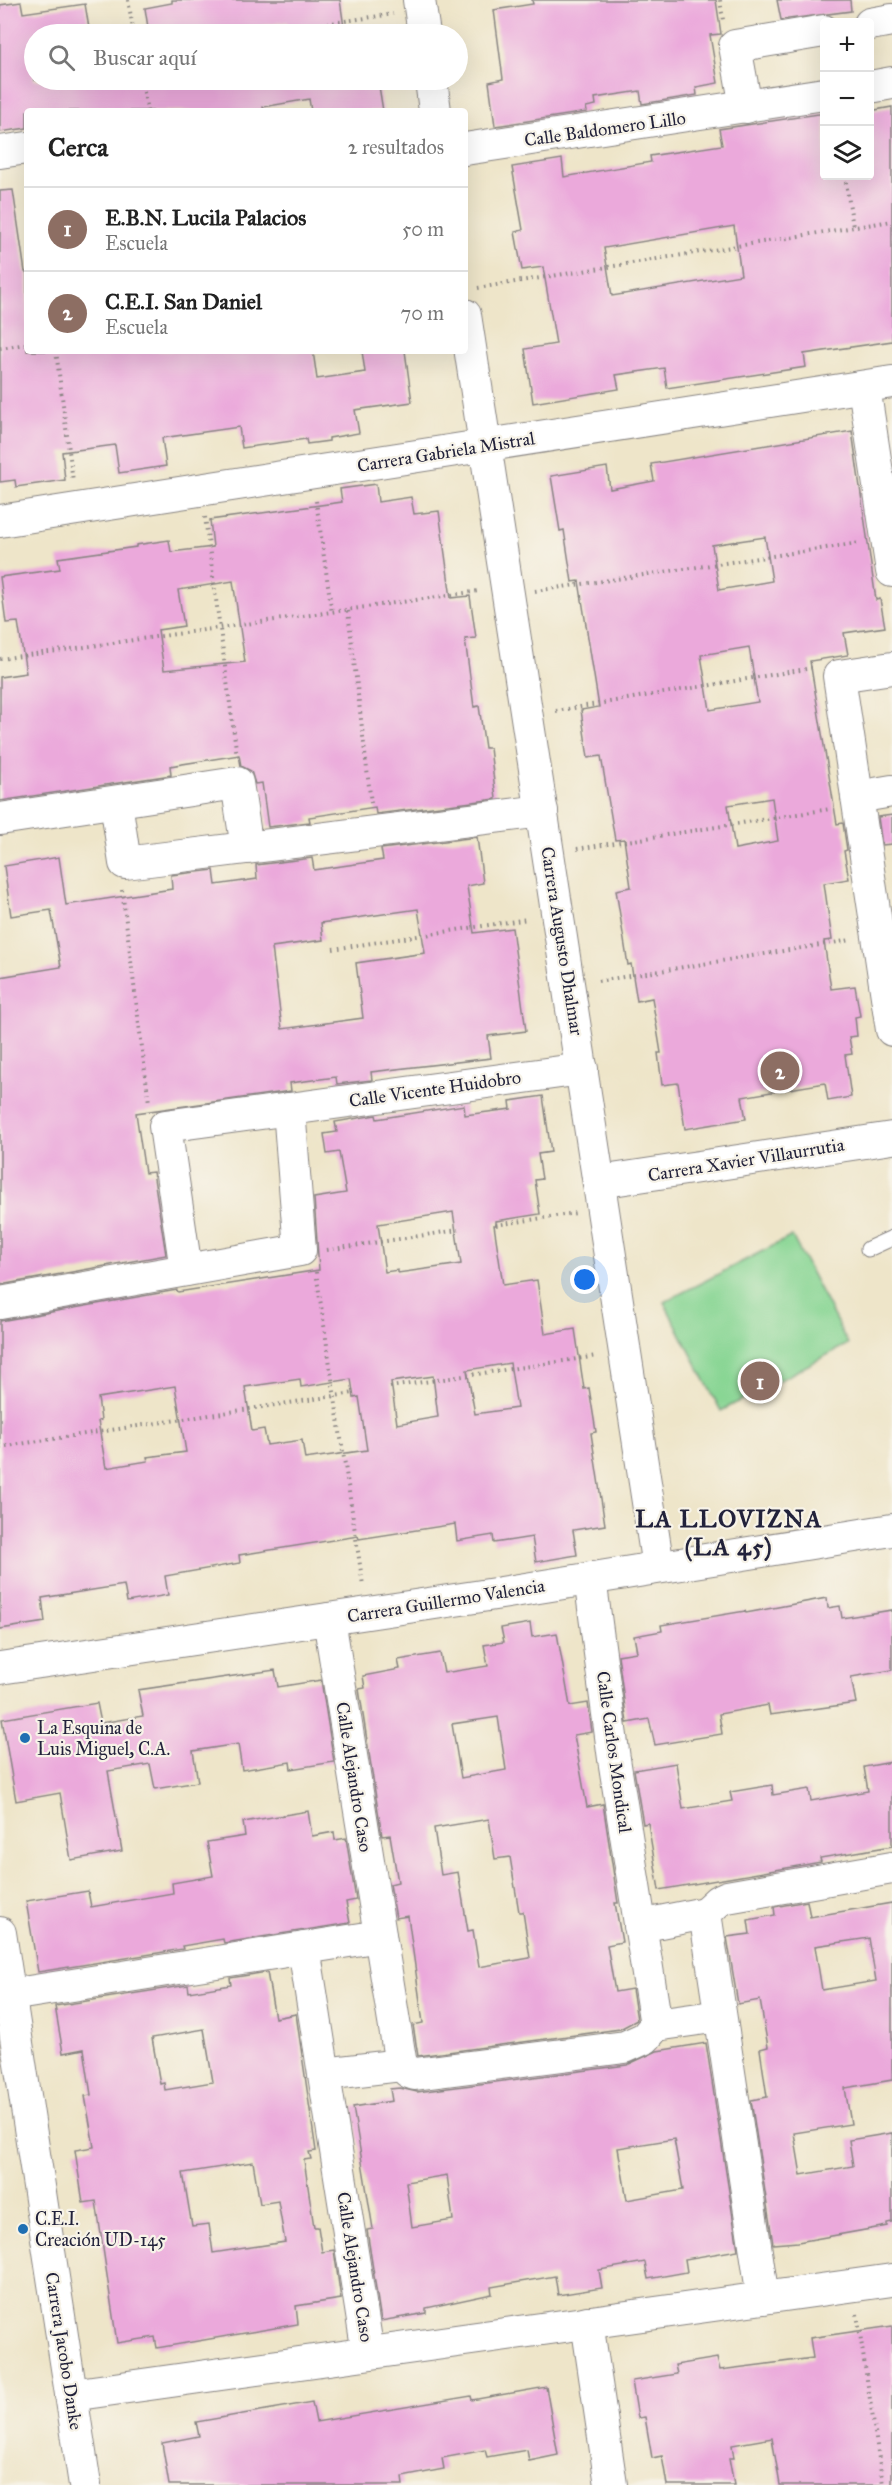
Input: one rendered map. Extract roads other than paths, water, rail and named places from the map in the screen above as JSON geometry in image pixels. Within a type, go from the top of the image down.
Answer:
[{"type":"street","points":[[874,23],[892,20]]},
{"type":"street","points":[[746,107],[735,46],[820,32]]},
{"type":"street","points":[[874,86],[892,83]]},
{"type":"street","points":[[432,90],[435,108]]},
{"type":"street","name":"Calle Baldomero Lillo","points":[[468,149],[820,95]]},
{"type":"street","points":[[0,152],[24,148]]},
{"type":"street","name":"Carrera Augusto Dhalmar","points":[[471,302],[485,446],[657,1567]]},
{"type":"street","points":[[878,385],[887,539],[892,571]]},
{"type":"street","name":"Carrera Gabriela Mistral","points":[[0,520],[878,385]]},
{"type":"street","points":[[892,668],[839,676],[892,1030]]},
{"type":"street","points":[[0,819],[237,783],[247,848]]},
{"type":"street","points":[[857,797],[892,791]]},
{"type":"street","points":[[116,802],[125,863],[542,811]]},
{"type":"street","name":"Calle Vicente Huidobro","points":[[186,1270],[165,1126],[582,1069]]},
{"type":"street","points":[[0,1303],[304,1252],[289,1109]]},
{"type":"street","name":"Carrera Xavier Villaurrutia","points":[[601,1195],[892,1138]]},
{"type":"street","name":"Carrera Guillermo Valencia","points":[[0,1668],[329,1619],[892,1530]]},
{"type":"street","name":"Calle Carlos Mondical","points":[[590,1578],[614,1759],[656,2025]]},
{"type":"street","name":"Calle Alejandro Caso","points":[[329,1619],[401,2065]]},
{"type":"street","points":[[640,1926],[705,1913],[718,1901],[728,1897],[892,1868]]},
{"type":"street","points":[[705,1913],[763,2298]]},
{"type":"street","name":"Carrera Jacobo Danke","points":[[0,1933],[9,1995],[10,2072],[71,2395],[85,2485]]},
{"type":"street","points":[[9,1995],[380,1936]]},
{"type":"street","name":"Calle Alejandro Caso","points":[[304,1948],[368,2353]]},
{"type":"street","points":[[324,2073],[401,2065],[415,2074],[625,2047],[645,2038],[656,2025],[720,2016]]},
{"type":"street","points":[[71,2395],[892,2280]]},
{"type":"street","points":[[587,2322],[611,2485]]},
{"type":"lane","points":[[868,1249],[892,1238]]},
{"type":"place","name":"C.E.I. San Daniel","points":[[780,1071]]},
{"type":"place","name":"E.B.N. Lucila Palacios","points":[[760,1381]]},
{"type":"place","name":"La Esquina de Luis Miguel, C.A.","points":[[25,1738]]},
{"type":"place","name":"C.E.I. Creación UD-145","points":[[23,2229]]},
{"type":"district","name":"LA LLOVIZNA (LA 45)","points":[[729,1533]]}]
